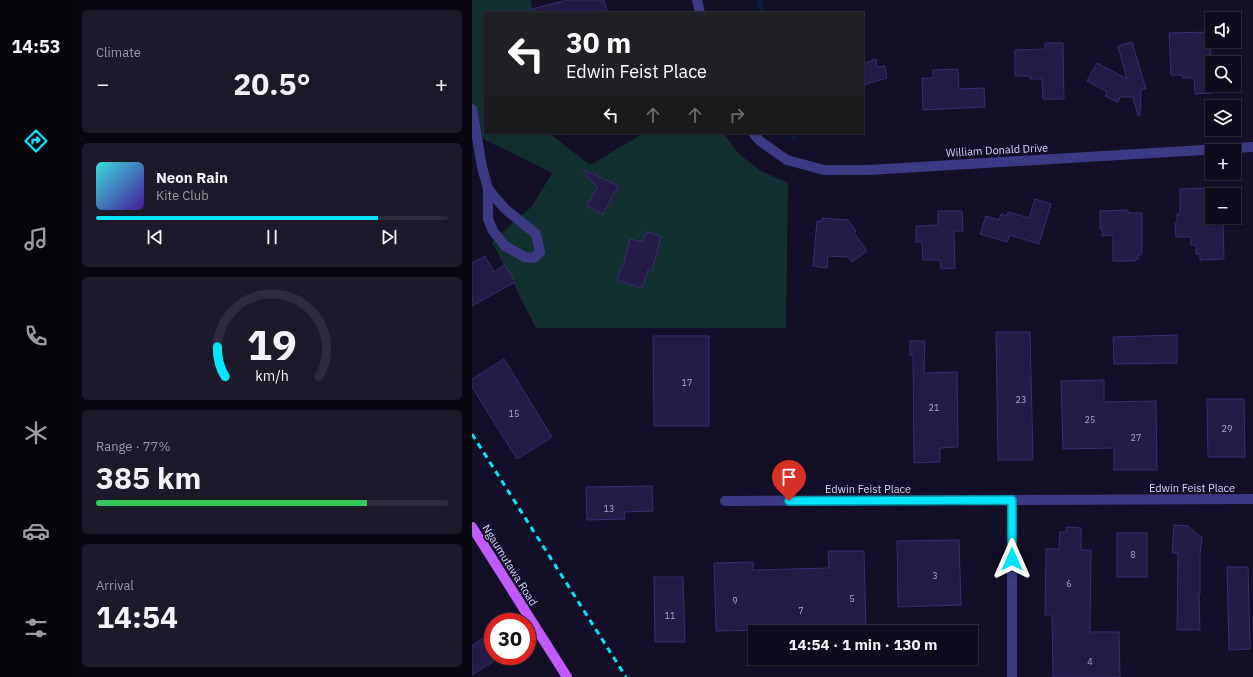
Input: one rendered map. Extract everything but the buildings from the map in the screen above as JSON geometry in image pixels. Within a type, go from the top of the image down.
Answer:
[{"type":"main road","name":"Ngaumutawa Road","points":[[472,527],[567,677]]},
{"type":"street","points":[[697,0],[700,12]]},
{"type":"street","points":[[472,109],[482,167],[488,190],[488,219],[493,231],[505,246],[525,257],[534,258],[540,252],[536,234],[505,209],[488,190]]},
{"type":"street","name":"William Donald Drive","points":[[754,134],[760,141],[786,160],[824,170],[869,170],[1253,147]]},
{"type":"street","name":"Edwin Feist Place","points":[[725,502],[1253,499]]},
{"type":"street","points":[[1012,500],[1012,677]]},
{"type":"green space","points":[[472,0],[531,0],[532,12],[484,12],[484,134],[550,134],[590,165],[642,134],[724,134],[739,154],[761,171],[788,183],[786,328],[536,328],[492,242],[532,206],[552,173],[481,138],[472,113]]},
{"type":"waterway","points":[[759,0],[762,12]]},
{"type":"railway","points":[[472,434],[626,677]]},
{"type":"route","points":[[789,501],[1012,500],[1012,559]]}]
